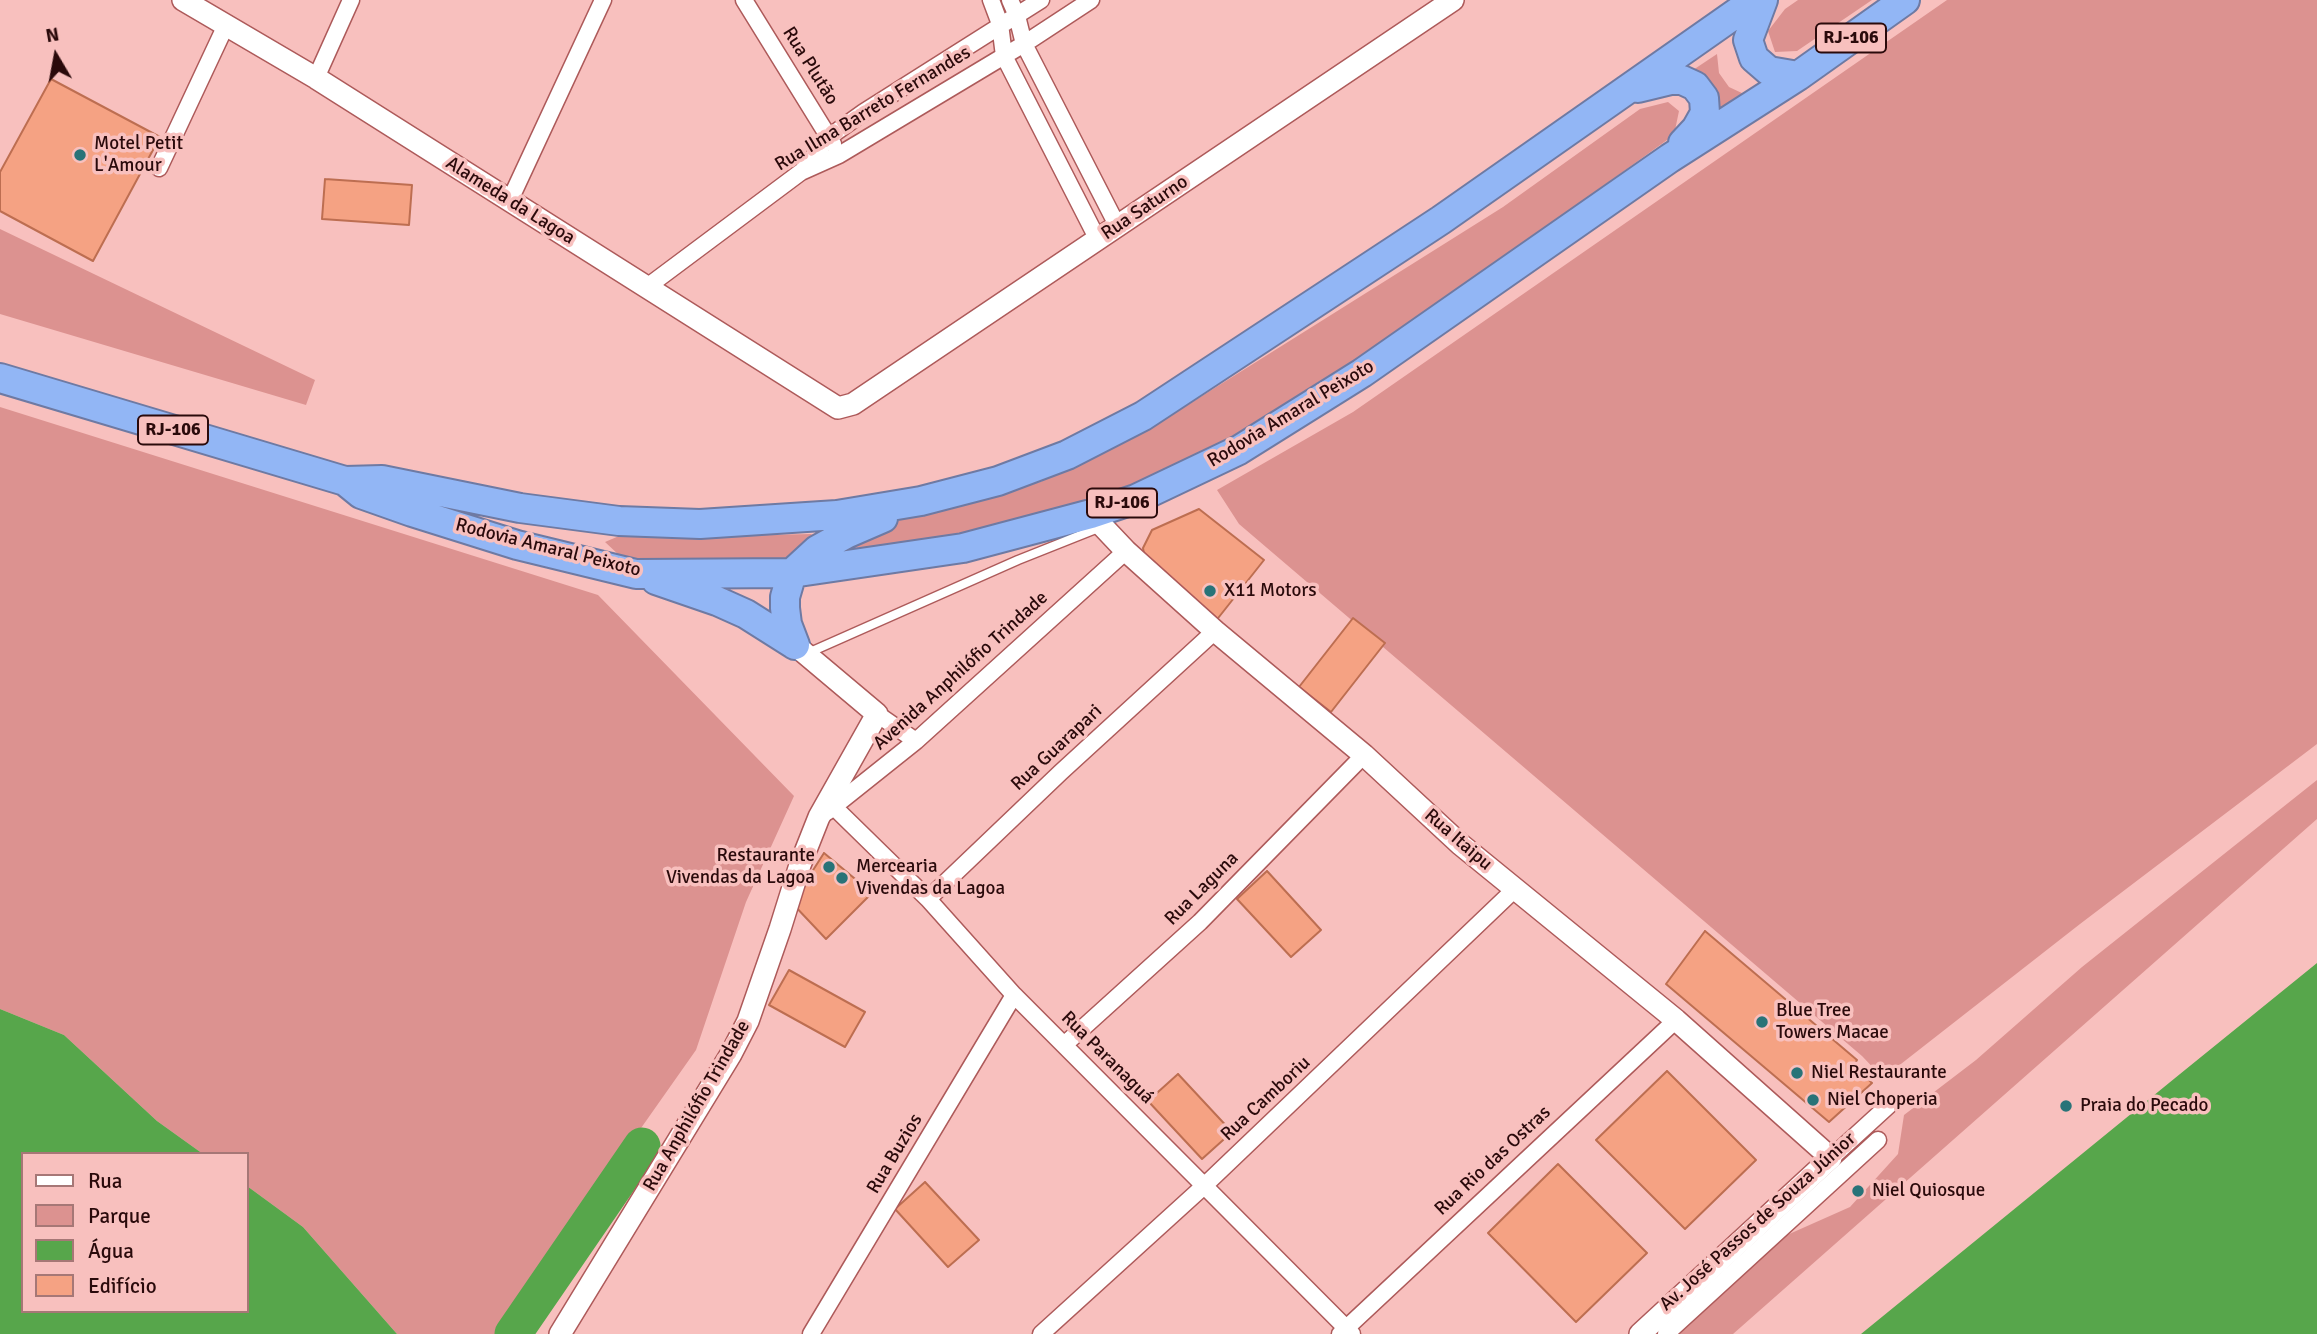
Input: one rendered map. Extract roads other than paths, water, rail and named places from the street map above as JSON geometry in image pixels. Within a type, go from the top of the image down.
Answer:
[{"type":"highway","name":"Rodovia Amaral Peixoto","points":[[0,379],[345,481],[382,480],[520,508],[619,521],[700,524],[836,515],[920,501],[998,481],[1067,455],[1143,416],[1430,227],[1755,0]]},
{"type":"highway","points":[[1763,0],[1748,40],[1754,58],[1769,71],[1798,76]]},
{"type":"highway","name":"Rodovia Amaral Peixoto","points":[[345,481],[361,494],[412,512],[517,545],[636,574],[792,573],[963,548],[1097,520],[1238,450],[1362,373],[1670,158],[1798,76],[1905,0]]},
{"type":"highway","points":[[1626,91],[1671,80],[1689,82],[1704,98],[1705,113],[1696,129],[1670,158]]},
{"type":"highway","points":[[800,650],[787,624],[785,608],[785,597],[792,573],[817,550],[920,501]]},
{"type":"highway","points":[[636,574],[717,601],[746,614],[800,650]]},
{"type":"street","name":"Alameda da Lagoa","points":[[183,0],[316,78],[647,286],[834,408]]},
{"type":"street","points":[[316,78],[351,0]]},
{"type":"street","points":[[510,200],[603,0]]},
{"type":"street","name":"Rua Plutão","points":[[744,0],[839,155]]},
{"type":"street","points":[[991,0],[1000,24],[1004,56],[1098,240]]},
{"type":"street","points":[[1010,0],[1024,44],[1118,227]]},
{"type":"street","name":"Rua Ilma Barreto Fernandes","points":[[801,172],[829,137],[1041,0]]},
{"type":"street","name":"Rua Ilma Barreto Fernandes","points":[[647,286],[801,172],[839,155],[1024,44],[1091,0]]},
{"type":"street","name":"Rua Saturno","points":[[834,408],[853,404],[1118,227],[1446,2]]},
{"type":"street","points":[[159,168],[226,25]]},
{"type":"street","name":"Rua Itaipu","points":[[1097,520],[1126,551],[1215,631],[1364,755],[1460,844],[1676,1020],[1831,1158]]},
{"type":"street","name":"Avenida Anphilófio Trindade","points":[[827,813],[916,741],[1126,551]]},
{"type":"street","name":"Rua Guarapari","points":[[928,899],[1215,631]]},
{"type":"street","points":[[800,650],[877,714],[916,741]]},
{"type":"street","name":"Rua Anphilófio Trindade","points":[[560,1334],[737,1043],[748,1021],[800,865],[877,714]]},
{"type":"street","name":"Rua Laguna","points":[[1064,1045],[1200,922],[1364,755]]},
{"type":"street","name":"Rua Paranaguá","points":[[827,813],[928,899],[1014,995],[1346,1332]]},
{"type":"street","name":"Rua Camboriu","points":[[1041,1334],[1204,1186],[1515,889]]},
{"type":"street","name":"Rua Buzios","points":[[811,1334],[1014,995]]},
{"type":"street","name":"Rua Rio das Ostras","points":[[1346,1332],[1676,1020]]},
{"type":"street","points":[[1640,1334],[1889,1105]]},
{"type":"street","name":"Av. José Passos de Souza Júnior","points":[[1666,1334],[1878,1140]]},
{"type":"lane","points":[[800,650],[1018,560],[1097,520]]},
{"type":"water","points":[[2317,963],[2317,1334],[1861,1334],[2180,1074]]},
{"type":"water","points":[[0,1009],[64,1035],[157,1121],[200,1152],[21,1152],[21,1313],[248,1313],[248,1187],[303,1227],[397,1334],[0,1334]]},
{"type":"waterway","points":[[513,1334],[642,1146]]},
{"type":"place","name":"Motel Petit L'Amour","points":[[80,155]]},
{"type":"place","name":"X11 Motors","points":[[1210,591]]},
{"type":"place","name":"Restaurante Vivendas da Lagoa","points":[[829,867]]},
{"type":"place","name":"Mercearia Vivendas da Lagoa","points":[[842,878]]},
{"type":"place","name":"Blue Tree Towers Macae","points":[[1762,1022]]},
{"type":"place","name":"Niel Restaurante","points":[[1797,1073]]},
{"type":"place","name":"Niel Choperia","points":[[1813,1100]]},
{"type":"place","name":"Praia do Pecado","points":[[2066,1106]]},
{"type":"place","name":"Niel Quiosque","points":[[1858,1191]]}]
